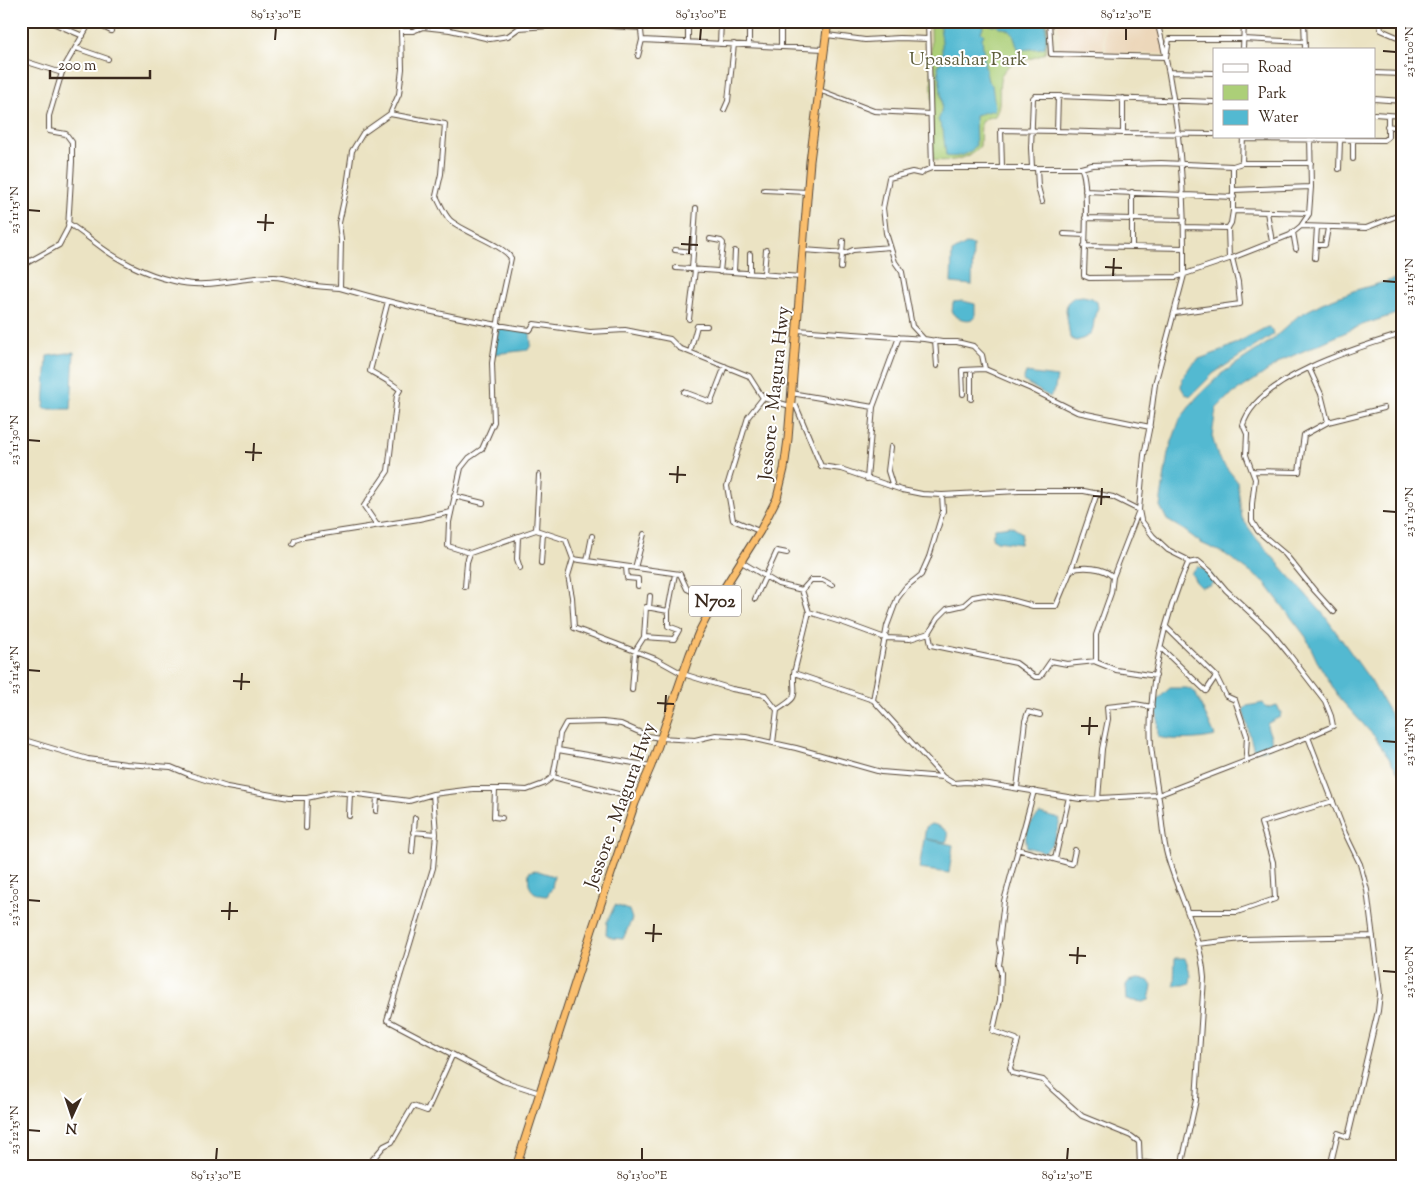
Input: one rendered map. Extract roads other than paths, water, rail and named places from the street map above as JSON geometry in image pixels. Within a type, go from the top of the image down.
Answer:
[{"type":"highway","name":"Jessore - Magura Hwy","points":[[516,1167],[592,930],[637,799],[651,766],[699,632],[715,602],[760,531],[780,489],[786,455],[808,192],[828,21]]},
{"type":"street","points":[[48,21],[83,36]]},
{"type":"street","points":[[21,266],[59,246],[65,236],[68,223],[72,142],[66,134],[49,131],[49,116],[62,73],[91,21],[111,31]]},
{"type":"street","points":[[340,288],[341,240],[339,223],[352,151],[363,133],[390,114],[399,94],[402,69],[401,21]]},
{"type":"street","points":[[531,21],[532,28]]},
{"type":"street","points":[[401,31],[413,31],[423,27],[450,30],[490,39],[508,36],[519,28],[548,26],[549,21]]},
{"type":"street","points":[[559,21],[640,28]]},
{"type":"street","points":[[638,56],[642,40],[640,21]]},
{"type":"street","points":[[688,21],[688,42]]},
{"type":"street","points":[[720,44],[721,21]]},
{"type":"street","points":[[749,21],[749,45]]},
{"type":"street","points":[[766,21],[792,21]]},
{"type":"street","points":[[813,21],[828,21]]},
{"type":"street","points":[[928,21],[932,168]]},
{"type":"street","points":[[1049,21],[1052,54],[1166,57]]},
{"type":"street","points":[[1156,21],[1170,72],[1182,164],[1184,275],[1155,384],[1150,427],[1144,455],[1139,510],[1141,520],[1153,536],[1168,550],[1186,559],[1188,563]]},
{"type":"street","points":[[1243,48],[1244,21]]},
{"type":"street","points":[[1304,21],[1305,48]]},
{"type":"street","points":[[1380,21],[1381,30],[1402,39]]},
{"type":"street","points":[[781,22],[781,47]]},
{"type":"street","points":[[827,35],[864,40],[928,39]]},
{"type":"street","points":[[1166,57],[1169,39],[1243,39],[1305,42]]},
{"type":"street","points":[[642,40],[825,49]]},
{"type":"street","points":[[724,110],[728,101],[734,44]]},
{"type":"street","points":[[76,48],[108,59]]},
{"type":"street","points":[[21,60],[62,73]]},
{"type":"street","points":[[1170,72],[1213,73]]},
{"type":"street","points":[[1376,72],[1402,74]]},
{"type":"street","points":[[819,90],[874,111],[930,114]]},
{"type":"street","points":[[1032,167],[1031,148],[1034,97],[1058,96],[1213,102]]},
{"type":"street","points":[[1057,131],[1058,96]]},
{"type":"street","points":[[1123,98],[1123,133]]},
{"type":"street","points":[[1376,100],[1402,102]]},
{"type":"street","points":[[390,114],[445,124],[441,174],[436,196],[449,219],[475,236],[507,253],[511,258],[497,326],[492,363],[494,422],[482,449],[469,458],[461,468],[451,512],[448,546],[470,553],[536,530],[566,540],[572,560],[568,576],[572,597],[574,628],[656,659],[683,674],[732,689],[765,695],[777,710],[773,742]]},
{"type":"street","points":[[1376,114],[1402,116]]},
{"type":"street","points":[[1242,162],[1243,138],[1384,140],[1388,137],[1388,115]]},
{"type":"street","points":[[1388,126],[1402,128]]},
{"type":"street","points":[[1002,167],[1001,130],[1213,134]]},
{"type":"street","points":[[1081,168],[1085,191],[1084,276],[1088,278],[1156,278],[1184,275],[1231,259],[1272,242],[1301,226],[1309,213],[1311,187],[1310,138]]},
{"type":"street","points":[[1339,170],[1340,140]]},
{"type":"street","points":[[1353,140],[1353,159]]},
{"type":"street","points":[[924,338],[912,326],[902,272],[895,262],[886,233],[883,208],[889,178],[912,172],[922,174],[924,171],[932,168],[1081,168],[1092,165],[1161,163],[1233,166],[1242,162],[1310,163]]},
{"type":"street","points":[[1175,312],[1240,304],[1238,282],[1231,259],[1228,228],[1233,211],[1233,166]]},
{"type":"street","points":[[1037,168],[1038,187],[1042,202]]},
{"type":"street","points":[[1234,190],[1311,187]]},
{"type":"street","points":[[764,190],[808,192]]},
{"type":"street","points":[[1085,191],[1234,198]]},
{"type":"street","points":[[1132,192],[1132,246]]},
{"type":"street","points":[[688,319],[696,208]]},
{"type":"street","points":[[1233,211],[1309,213]]},
{"type":"street","points":[[1266,212],[1272,242]]},
{"type":"street","points":[[1301,226],[1366,228],[1402,214]]},
{"type":"street","points":[[1085,218],[1184,220]]},
{"type":"street","points":[[68,223],[116,256],[150,273],[173,281],[195,285],[222,284],[246,279],[274,277],[292,279],[311,285],[340,288],[497,326],[530,330],[534,324],[590,332],[625,330],[670,339],[679,348],[749,376],[763,398],[796,406],[821,466],[841,469],[867,479],[922,494],[1084,491],[1114,496],[1139,510]]},
{"type":"street","points":[[1184,227],[1228,228]]},
{"type":"street","points":[[1315,258],[1317,227]]},
{"type":"street","points":[[1316,245],[1326,247],[1328,228]]},
{"type":"street","points":[[1293,232],[1296,249]]},
{"type":"street","points":[[1064,234],[1085,235]]},
{"type":"street","points":[[710,239],[723,243],[720,272]]},
{"type":"street","points":[[841,268],[842,241]]},
{"type":"street","points":[[1084,246],[1184,248]]},
{"type":"street","points":[[803,250],[846,253],[853,250],[890,247]]},
{"type":"street","points":[[675,250],[693,252]]},
{"type":"street","points":[[764,273],[766,250]]},
{"type":"street","points":[[734,271],[735,251]]},
{"type":"street","points":[[750,254],[750,272]]},
{"type":"street","points":[[676,268],[801,277]]},
{"type":"street","points":[[376,525],[364,506],[388,471],[397,395],[400,390],[370,371],[388,301]]},
{"type":"street","points":[[690,352],[697,326],[707,326]]},
{"type":"street","points":[[796,330],[924,338],[957,342],[973,346],[982,354],[985,369]]},
{"type":"street","points":[[1334,612],[1314,591],[1285,554],[1258,531],[1252,521],[1255,479],[1246,454],[1247,434],[1243,425],[1244,420],[1266,394],[1292,375],[1402,334]]},
{"type":"street","points":[[867,479],[873,407],[899,337]]},
{"type":"street","points":[[935,340],[937,366]]},
{"type":"street","points":[[684,392],[711,402],[725,366]]},
{"type":"street","points":[[1310,368],[1321,394],[1328,422]]},
{"type":"street","points":[[963,394],[962,370],[985,369],[1077,412],[1150,427]]},
{"type":"street","points":[[971,370],[971,399]]},
{"type":"street","points":[[792,393],[873,407]]},
{"type":"street","points":[[760,531],[733,520],[727,486],[748,417],[763,398]]},
{"type":"street","points":[[1252,471],[1299,472],[1304,435],[1328,422],[1384,408]]},
{"type":"street","points":[[891,447],[888,470],[893,487]]},
{"type":"street","points":[[536,530],[539,476]]},
{"type":"street","points":[[1097,493],[1071,570],[1056,606],[1033,606],[984,595],[973,597],[964,605],[947,609],[938,618],[929,633],[931,645],[1016,663],[1035,677],[1040,677],[1051,661],[1067,664],[1096,662],[1116,670],[1156,676]]},
{"type":"street","points":[[873,700],[887,626],[897,599],[906,587],[921,575],[929,557],[942,511],[942,495]]},
{"type":"street","points":[[454,496],[483,503]]},
{"type":"street","points":[[1096,662],[1096,635],[1111,593],[1112,577],[1139,510]]},
{"type":"street","points":[[293,544],[295,540],[304,537],[419,519],[451,512]]},
{"type":"street","points":[[541,562],[543,533]]},
{"type":"street","points":[[635,568],[644,534]]},
{"type":"street","points":[[587,561],[592,536]]},
{"type":"street","points":[[518,537],[517,558],[520,568]]},
{"type":"street","points":[[755,599],[777,550],[787,553]]},
{"type":"street","points":[[465,587],[467,562],[470,553]]},
{"type":"street","points":[[572,560],[680,574],[687,588],[715,602]]},
{"type":"street","points":[[740,561],[778,584],[802,590]]},
{"type":"street","points":[[21,739],[88,758],[126,764],[170,767],[227,787],[289,798],[307,798],[333,792],[409,801],[433,794],[473,790],[527,790],[544,784],[553,777],[560,734],[566,723],[603,722],[621,724],[648,736],[660,738],[695,740],[716,734],[746,737],[773,742],[881,772],[943,778],[953,783],[966,782],[1069,797],[1098,799],[1158,795],[1333,726],[1325,701],[1270,631],[1198,561],[1188,563]]},
{"type":"street","points":[[1034,791],[1004,901],[999,943],[1001,953],[999,965],[1001,973],[1000,1000],[994,1031],[1018,1041],[1010,1068],[1012,1073],[1043,1080],[1082,1116],[1131,1136],[1139,1142],[1140,1164],[1180,1167],[1196,1100],[1204,978],[1202,960],[1189,912],[1167,856],[1151,744],[1152,707],[1161,648],[1173,597],[1188,563]]},
{"type":"street","points":[[626,567],[627,578],[638,579],[638,586]]},
{"type":"street","points":[[1071,570],[1078,567],[1093,569],[1110,574],[1112,577]]},
{"type":"street","points":[[644,637],[674,639],[680,630],[668,626],[668,611],[675,574]]},
{"type":"street","points":[[802,590],[811,580],[823,580],[832,585]]},
{"type":"street","points":[[777,710],[792,701],[796,691],[793,682],[794,673],[809,612],[802,590]]},
{"type":"street","points":[[649,608],[650,596]]},
{"type":"street","points":[[632,690],[635,652],[644,637],[646,607],[668,611]]},
{"type":"street","points":[[809,612],[885,638],[910,639],[929,633]]},
{"type":"street","points":[[1166,627],[1216,676],[1226,696],[1235,700],[1247,736],[1246,754],[1248,760]]},
{"type":"street","points":[[1161,648],[1206,691],[1216,676]]},
{"type":"street","points":[[794,673],[873,700],[943,778]]},
{"type":"street","points":[[1098,799],[1102,750],[1108,719],[1107,707],[1136,704],[1152,707]]},
{"type":"street","points":[[1017,788],[1025,721],[1028,712],[1040,715]]},
{"type":"street","points":[[1308,737],[1345,833],[1360,864],[1367,890],[1380,994],[1378,1011],[1348,1137],[1338,1133],[1330,1167]]},
{"type":"street","points":[[558,750],[651,766]]},
{"type":"street","points":[[553,777],[637,799]]},
{"type":"street","points":[[495,789],[494,816],[502,818]]},
{"type":"street","points":[[349,816],[350,793]]},
{"type":"street","points":[[433,794],[436,834],[433,868],[387,1020],[452,1056],[503,1081],[540,1092]]},
{"type":"street","points":[[376,811],[377,797]]},
{"type":"street","points":[[1054,859],[1069,797]]},
{"type":"street","points":[[306,828],[307,798]]},
{"type":"street","points":[[1189,912],[1238,912],[1275,899],[1272,862],[1261,823],[1333,801]]},
{"type":"street","points":[[412,852],[415,818]]},
{"type":"street","points":[[414,832],[436,834]]},
{"type":"street","points":[[1017,849],[1072,864],[1075,850]]},
{"type":"street","points":[[1197,944],[1252,939],[1373,936]]},
{"type":"street","points":[[366,1167],[384,1146],[392,1142],[413,1106],[427,1111],[452,1056]]},
{"type":"water","name":"Upasahar Park","points":[[940,21],[1046,21],[1046,43],[1044,48],[1019,50],[1009,30],[985,22],[981,32],[984,35],[982,38],[985,67],[988,81],[992,85],[995,107],[994,110],[975,115],[976,145],[967,153],[955,157],[946,156],[943,130],[938,120],[941,109],[941,93],[938,64],[942,62]]},
{"type":"water","points":[[966,244],[973,245],[972,285],[951,283],[952,252]]},
{"type":"water","points":[[1402,277],[1402,312],[1362,325],[1283,360],[1228,397],[1216,409],[1212,436],[1218,457],[1237,481],[1242,518],[1256,538],[1324,615],[1371,681],[1402,734],[1402,778],[1375,737],[1340,699],[1317,661],[1306,637],[1265,583],[1225,554],[1201,543],[1167,520],[1160,506],[1168,453],[1180,419],[1197,397],[1221,374],[1272,340],[1298,316],[1322,303],[1356,290]]},
{"type":"water","points":[[1074,297],[1092,298],[1097,302],[1098,308],[1092,332],[1076,341],[1070,338],[1066,310],[1067,303]]},
{"type":"water","points":[[963,301],[975,304],[975,318],[963,319],[952,313],[953,302]]},
{"type":"water","points":[[499,327],[530,331],[531,345],[528,350],[494,354]]},
{"type":"water","points":[[1267,327],[1272,330],[1273,335],[1214,373],[1191,396],[1185,394],[1181,387],[1182,379],[1191,365],[1199,359],[1221,351]]},
{"type":"water","points":[[74,352],[71,409],[44,409],[47,356]]},
{"type":"water","points":[[1026,373],[1057,377],[1055,388],[1050,397],[1023,381]]},
{"type":"water","points":[[1011,526],[1022,533],[1020,544],[997,541],[992,538],[995,528]]},
{"type":"water","points":[[1198,566],[1211,574],[1215,581],[1210,585],[1201,587],[1191,573]]},
{"type":"water","points":[[1170,688],[1187,688],[1195,692],[1215,736],[1186,740],[1158,737],[1157,700]]},
{"type":"water","points":[[1263,703],[1266,708],[1277,705],[1281,713],[1280,717],[1268,723],[1267,726],[1272,746],[1254,751],[1243,710],[1247,706]]},
{"type":"water","points":[[1040,814],[1060,819],[1057,833],[1048,849],[1044,852],[1027,847],[1026,842],[1028,829]]},
{"type":"water","points":[[931,824],[945,830],[948,837],[946,842],[926,839],[953,845],[949,873],[919,869],[926,827]]},
{"type":"water","points":[[535,870],[554,876],[552,888],[547,896],[537,894],[531,889],[529,872]]},
{"type":"water","points":[[615,905],[629,910],[632,919],[623,939],[612,938],[606,934],[607,922]]},
{"type":"water","points":[[1175,958],[1185,958],[1191,975],[1190,983],[1174,985]]},
{"type":"water","points":[[1138,979],[1148,980],[1152,986],[1149,1000],[1143,1002],[1127,1000],[1126,985],[1129,981]]}]
